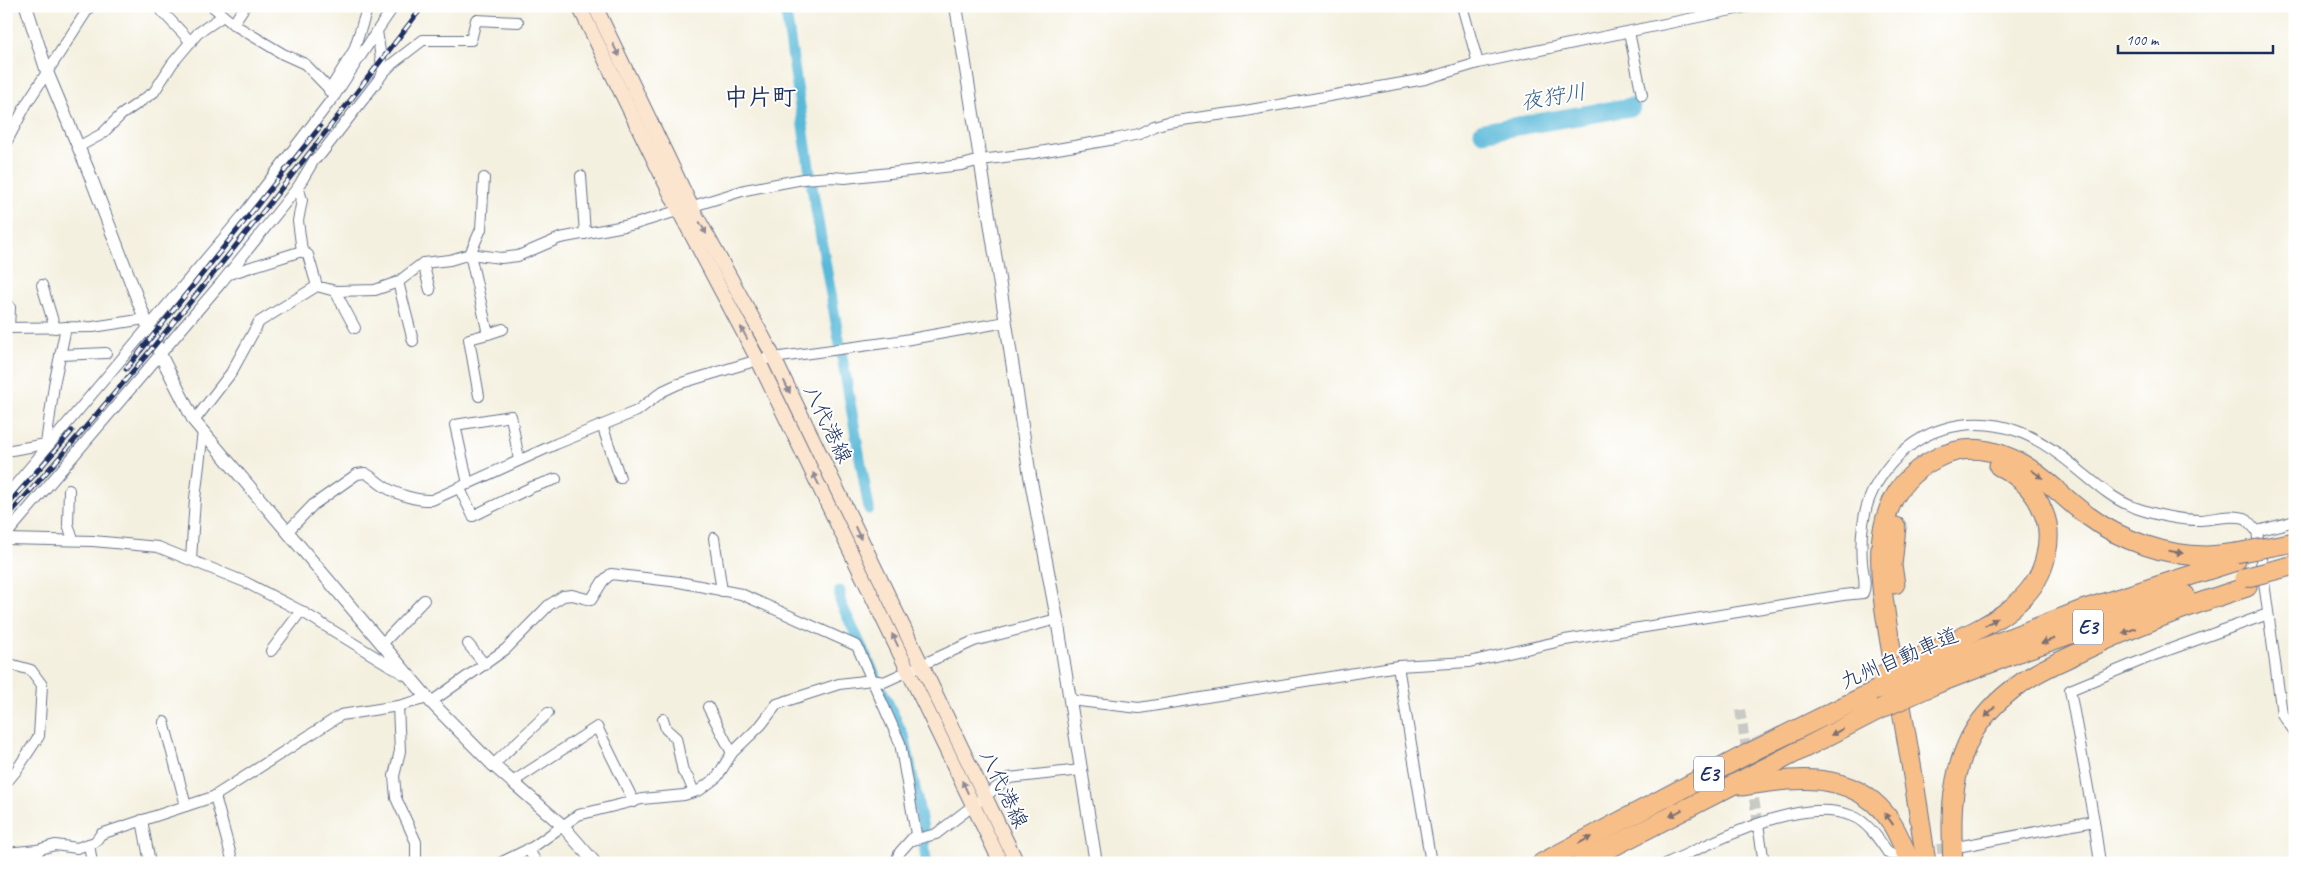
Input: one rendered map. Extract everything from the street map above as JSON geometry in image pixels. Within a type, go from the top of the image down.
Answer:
[{"type":"highway","points":[[1926,863],[1917,794],[1889,636],[1880,557],[1887,513],[1895,492],[1920,467],[1941,456],[1963,448],[1990,450],[2039,475],[2087,516],[2118,535],[2152,546],[2205,556],[2241,569],[2295,571]]},
{"type":"highway","points":[[1934,668],[2021,599],[2036,582],[2044,565],[2049,533],[2040,503],[2026,484],[2019,478],[1990,462],[1968,461],[1952,463],[1918,482],[1904,502],[1895,531],[1892,566],[1938,863]]},
{"type":"highway","name":"九州自動車道","points":[[2241,569],[2295,543]]},
{"type":"highway","name":"九州自動車道","points":[[1542,863],[1880,683],[1934,668],[2082,610],[2241,569],[2295,565]]},
{"type":"highway","points":[[1952,863],[1951,813],[1958,766],[1966,744],[1986,715],[2021,683],[2042,670],[2173,611],[2241,569]]},
{"type":"highway","name":"九州自動車道","points":[[1581,863],[1880,709],[1934,668]]},
{"type":"highway","points":[[1709,796],[1738,786],[1788,778],[1815,778],[1833,781],[1854,789],[1872,800],[1886,814],[1894,827],[1905,858]]},
{"type":"main road","name":"八代港線","points":[[579,6],[685,209],[758,360],[915,668],[986,795],[1017,863]]},
{"type":"main road","name":"八代港線","points":[[596,6],[685,209],[773,358],[915,668],[973,805],[1001,863]]},
{"type":"street","points":[[26,6],[47,72],[147,323],[161,356],[199,426],[250,490],[288,531],[430,700],[494,765],[563,826],[595,863]]},
{"type":"street","points":[[6,143],[27,103],[90,6]]},
{"type":"street","points":[[157,6],[191,42]]},
{"type":"street","points":[[212,6],[232,24],[283,54],[305,64],[332,93]]},
{"type":"street","points":[[232,24],[245,6]]},
{"type":"street","points":[[332,93],[354,50],[368,6]]},
{"type":"street","points":[[6,496],[147,323],[243,215],[394,6]]},
{"type":"street","points":[[956,6],[1030,476],[1057,620],[1096,863]]},
{"type":"street","points":[[1462,6],[1478,63]]},
{"type":"street","points":[[191,559],[199,426],[231,373],[258,322],[317,286],[335,291],[375,290],[398,282],[424,263],[450,260],[470,254],[501,258],[518,256],[560,238],[635,224],[744,190],[803,179],[831,176],[845,178],[952,166],[1123,138],[1139,134],[1154,126],[1168,122],[1424,79],[1478,63],[1629,32],[1704,11],[1745,7]]},
{"type":"street","points":[[78,146],[102,134],[121,115],[154,92],[172,64],[198,33],[223,16]]},
{"type":"street","points":[[6,535],[161,356],[229,274],[298,186],[314,160],[321,154],[383,73],[423,40],[471,40],[476,20],[518,22]]},
{"type":"street","points":[[377,30],[383,73]]},
{"type":"street","points":[[1629,32],[1642,95]]},
{"type":"street","points":[[580,176],[586,234]]},
{"type":"street","points":[[484,178],[481,229],[470,254],[488,334]]},
{"type":"street","points":[[298,186],[302,200],[298,221],[302,251],[308,256],[317,286]]},
{"type":"street","points":[[229,274],[302,251]]},
{"type":"street","points":[[424,263],[430,290]]},
{"type":"street","points":[[398,282],[413,341]]},
{"type":"street","points":[[6,452],[46,444],[60,355],[60,327],[42,285]]},
{"type":"street","points":[[335,291],[355,328]]},
{"type":"street","points":[[10,308],[7,328],[92,327],[147,323]]},
{"type":"street","points":[[288,531],[313,505],[357,474],[365,473],[385,488],[424,501],[432,500],[519,460],[637,411],[663,391],[678,384],[758,360],[899,341],[1006,322]]},
{"type":"street","points":[[479,396],[469,339],[504,329]]},
{"type":"street","points":[[60,355],[106,353]]},
{"type":"street","points":[[519,460],[510,416],[455,425],[464,485],[473,516],[532,487],[556,478]]},
{"type":"street","points":[[1070,700],[1139,708],[1398,666],[1469,662],[1565,640],[1863,593],[1865,588],[1862,561],[1863,526],[1867,504],[1876,483],[1886,469],[1917,440],[1931,432],[1956,425],[1978,422],[2015,430],[2056,452],[2101,489],[2132,506],[2156,514],[2199,520],[2238,516],[2245,518],[2257,531],[2282,714],[2295,732]]},
{"type":"street","points":[[602,425],[620,478]]},
{"type":"street","points":[[69,490],[68,524],[73,538]]},
{"type":"street","points":[[2257,531],[2295,521]]},
{"type":"street","points":[[6,539],[73,538],[158,547],[245,582],[301,612],[413,680]]},
{"type":"street","points":[[714,538],[722,590]]},
{"type":"street","points":[[6,853],[37,850],[55,845],[77,848],[95,842],[101,834],[215,796],[341,715],[430,700],[485,665],[506,649],[563,596],[591,600],[603,581],[611,574],[679,582],[741,594],[857,646],[900,743],[916,834],[913,840],[900,852],[895,863]]},
{"type":"street","points":[[382,644],[424,600]]},
{"type":"street","points":[[271,651],[301,612]]},
{"type":"street","points":[[2100,863],[2070,690],[2157,654],[2268,614]]},
{"type":"street","points":[[500,863],[528,850],[578,815],[700,790],[717,777],[732,753],[761,725],[777,704],[840,684],[872,681],[884,682],[974,641],[1057,620]]},
{"type":"street","points":[[468,644],[485,665]]},
{"type":"street","points":[[6,663],[31,670],[42,685],[38,736],[7,780]]},
{"type":"street","points":[[1398,666],[1431,863]]},
{"type":"street","points":[[398,706],[400,751],[394,776],[396,798],[416,842],[416,863]]},
{"type":"street","points":[[708,706],[732,753]]},
{"type":"street","points":[[494,765],[548,713]]},
{"type":"street","points":[[663,718],[666,729],[676,738],[683,772],[694,792]]},
{"type":"street","points":[[164,722],[186,806]]},
{"type":"street","points":[[514,781],[597,727],[634,802]]},
{"type":"street","points":[[913,840],[936,834],[1009,778],[1081,770]]},
{"type":"street","points":[[215,796],[233,863]]},
{"type":"street","points":[[1667,863],[1758,824],[1796,814],[1823,810],[1853,816],[1874,834],[1889,854],[1905,858]]},
{"type":"street","points":[[142,820],[150,863]]},
{"type":"street","points":[[1962,846],[2094,821]]},
{"type":"street","points":[[1758,824],[1764,863]]},
{"type":"street","points":[[88,844],[92,863]]},
{"type":"street","points":[[37,850],[38,863]]},
{"type":"street","points":[[528,850],[538,863]]},
{"type":"waterway","points":[[785,6],[813,193],[869,509]]},
{"type":"waterway","name":"夜狩川","points":[[1483,132],[1631,107]]},
{"type":"waterway","points":[[840,591],[840,601],[905,739],[923,828],[926,863]]},
{"type":"tunnel","points":[[1740,710],[1758,824]]},
{"type":"tunnel","points":[[1922,851],[1955,847]]},
{"type":"railway","points":[[6,518],[167,330],[322,137],[423,6]]},
{"type":"railway","points":[[126,369],[320,127]]},
{"type":"railway","points":[[6,507],[72,431]]},
{"type":"district","name":"中片町","points":[[760,97]]}]
